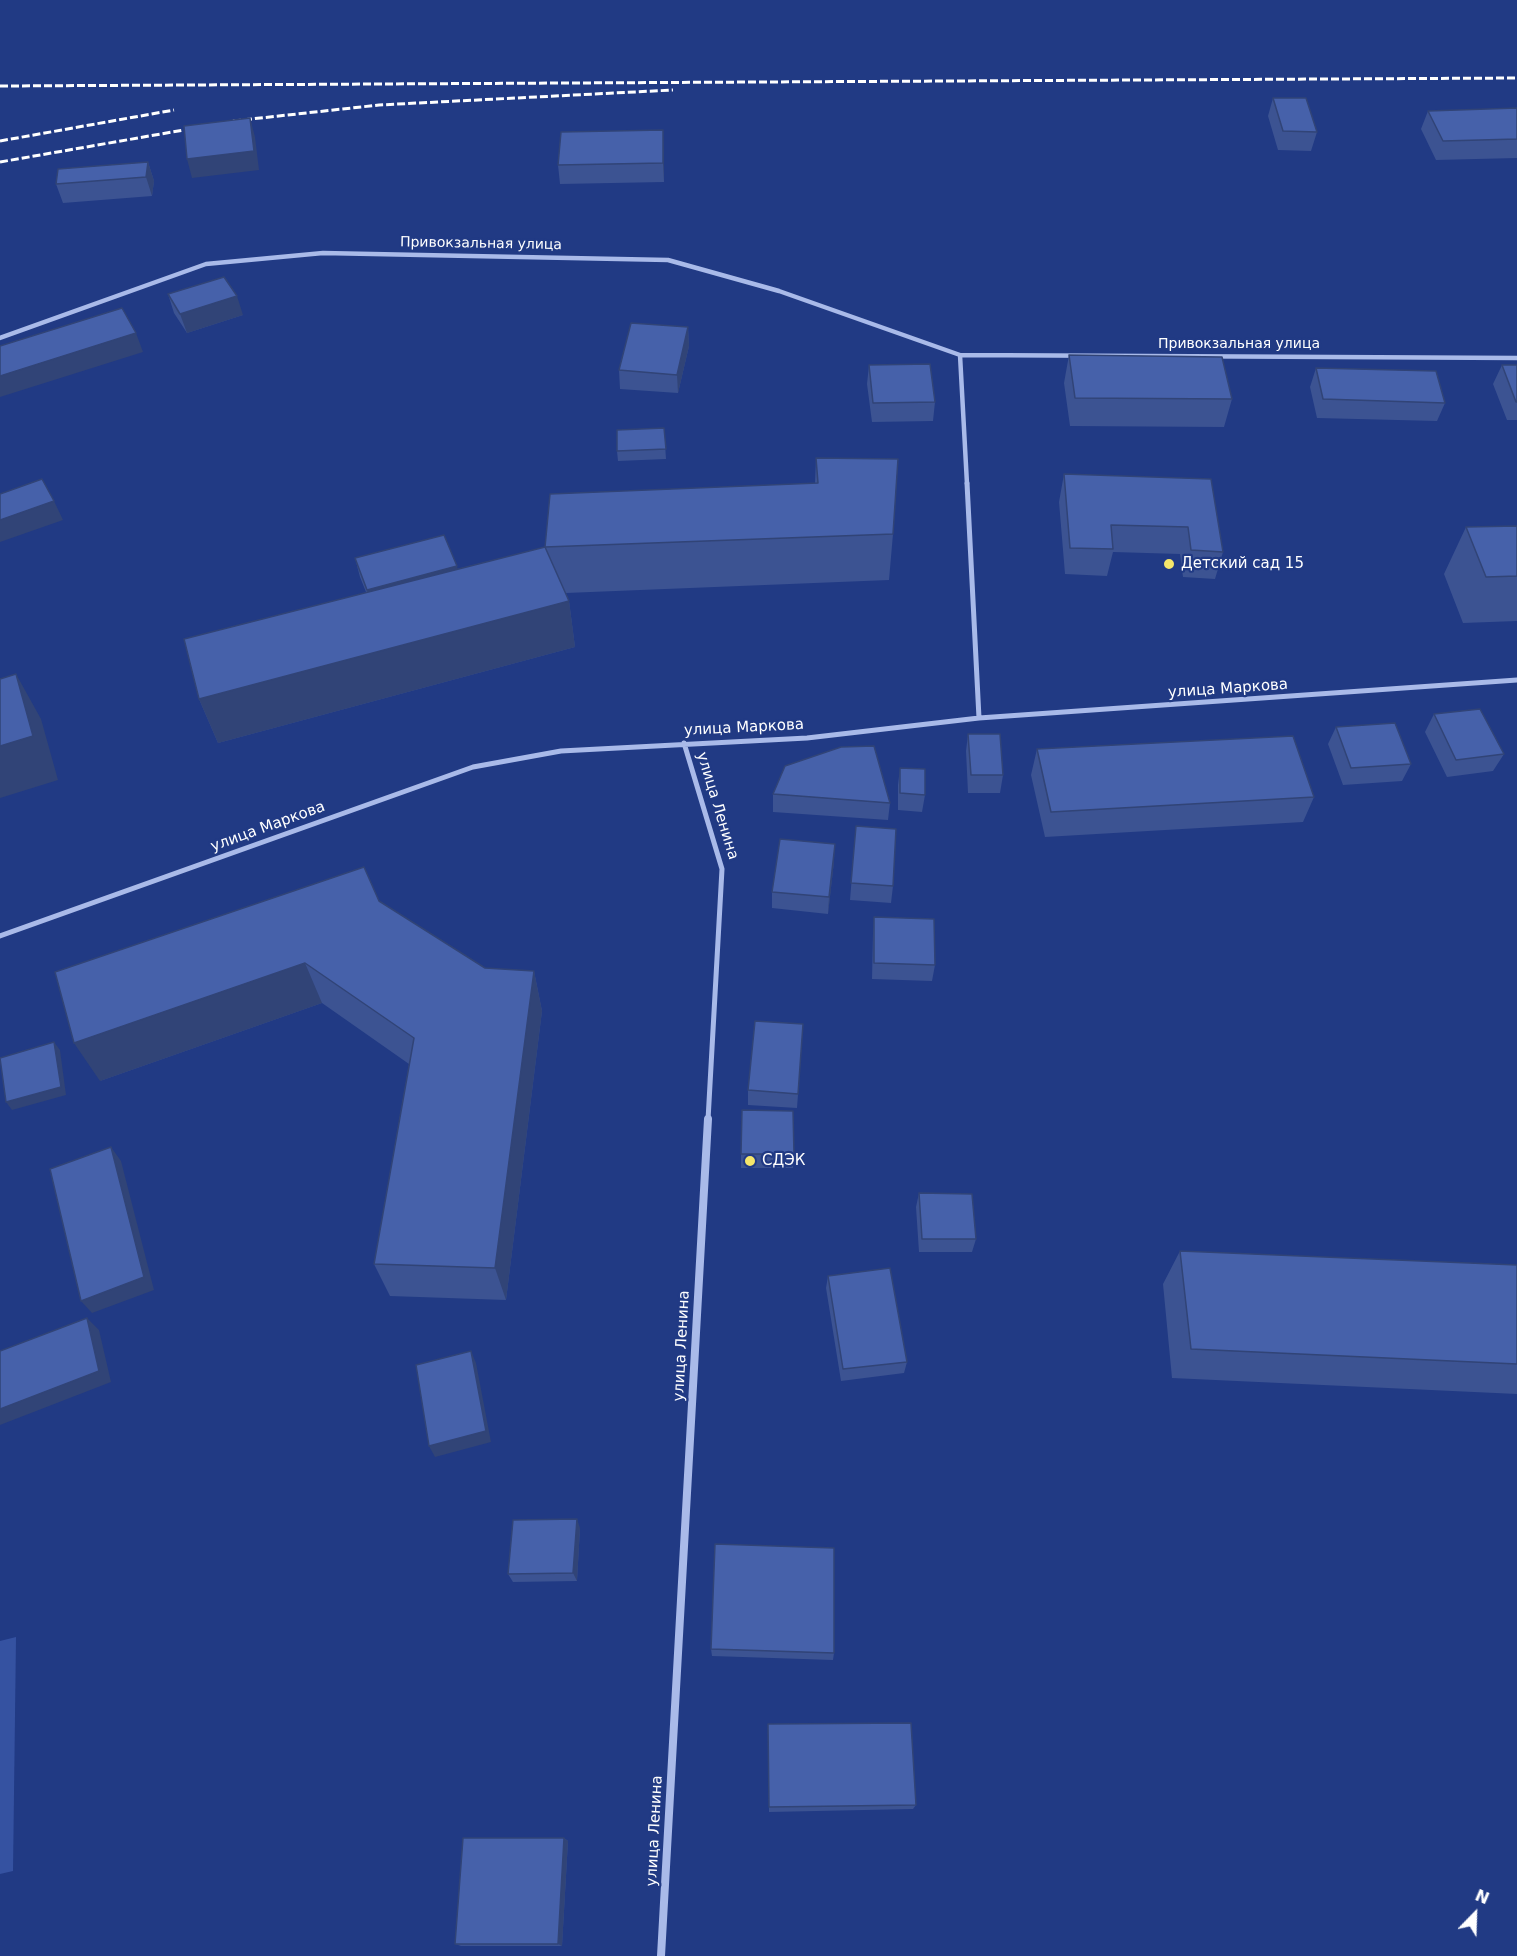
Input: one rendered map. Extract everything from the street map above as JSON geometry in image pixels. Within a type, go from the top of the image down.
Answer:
[{"type":"street","name":"Привокзальная улица","points":[[0,338],[206,264],[323,253],[668,260],[779,291],[960,355],[1517,358]]},
{"type":"street","points":[[960,355],[979,718]]},
{"type":"street","name":"улица Маркова","points":[[0,936],[473,767],[561,751],[684,742],[807,738],[979,718],[1517,680]]},
{"type":"street","name":"улица Ленина","points":[[661,1956],[722,869],[684,742]]},
{"type":"shaded area","points":[[16,1637],[13,1871],[0,1874],[0,1641]]},
{"type":"building","points":[[1273,98],[1306,98],[1317,132],[1283,131]]},
{"type":"building","points":[[1517,108],[1517,139],[1443,141],[1428,111]]},
{"type":"building","points":[[250,118],[254,151],[187,159],[184,126]]},
{"type":"building","points":[[663,130],[663,163],[558,165],[561,132]]},
{"type":"building","points":[[148,162],[146,177],[56,184],[58,169]]},
{"type":"building","points":[[224,277],[237,296],[180,314],[168,294]]},
{"type":"building","points":[[122,308],[136,333],[0,376],[0,346]]},
{"type":"building","points":[[631,323],[688,327],[677,375],[619,370]]},
{"type":"building","points":[[1069,355],[1222,357],[1232,399],[1075,398]]},
{"type":"building","points":[[930,364],[935,402],[873,403],[869,365]]},
{"type":"building","points":[[1502,365],[1517,365],[1517,402],[1516,402]]},
{"type":"building","points":[[1316,368],[1436,371],[1445,403],[1323,399]]},
{"type":"building","points":[[664,428],[666,449],[617,451],[617,430]]},
{"type":"building","points":[[816,458],[898,459],[893,534],[545,547],[550,494],[818,483]]},
{"type":"building","points":[[1064,474],[1211,479],[1223,552],[1191,550],[1188,527],[1111,525],[1113,549],[1070,548]]},
{"type":"building","points":[[42,479],[54,501],[0,520],[0,494]]},
{"type":"building","points":[[1517,526],[1517,576],[1486,577],[1466,527]]},
{"type":"building","points":[[444,535],[457,566],[367,590],[355,558]]},
{"type":"building","points":[[545,547],[569,601],[199,699],[184,639]]},
{"type":"building","points":[[16,674],[33,736],[0,746],[0,679]]},
{"type":"building","points":[[1480,709],[1504,754],[1456,760],[1434,714]]},
{"type":"building","points":[[1395,723],[1411,764],[1351,768],[1336,727]]},
{"type":"building","points":[[968,734],[1000,734],[1003,775],[971,775]]},
{"type":"building","points":[[1293,736],[1314,797],[1051,812],[1037,749]]},
{"type":"building","points":[[874,746],[890,803],[773,794],[785,766],[841,747]]},
{"type":"building","points":[[900,768],[925,769],[925,795],[900,793]]},
{"type":"building","points":[[856,826],[896,829],[893,886],[851,883]]},
{"type":"building","points":[[780,839],[835,844],[829,897],[772,892]]},
{"type":"building","points":[[364,867],[379,901],[485,968],[534,971],[495,1268],[374,1264],[414,1038],[305,963],[74,1043],[55,972]]},
{"type":"building","points":[[874,917],[934,919],[935,965],[874,963]]},
{"type":"building","points":[[755,1021],[803,1024],[798,1094],[748,1090]]},
{"type":"building","points":[[54,1042],[61,1087],[6,1102],[0,1058]]},
{"type":"building","points":[[742,1110],[793,1111],[794,1154],[741,1154]]},
{"type":"building","points":[[111,1147],[144,1277],[81,1301],[50,1169]]},
{"type":"building","points":[[919,1193],[972,1194],[976,1239],[922,1239]]},
{"type":"building","points":[[1180,1251],[1517,1265],[1517,1364],[1191,1349]]},
{"type":"building","points":[[890,1268],[907,1362],[843,1369],[828,1276]]},
{"type":"building","points":[[87,1318],[99,1371],[0,1409],[0,1351]]},
{"type":"building","points":[[471,1351],[486,1431],[429,1446],[416,1365]]},
{"type":"building","points":[[577,1519],[573,1573],[508,1574],[513,1520]]},
{"type":"building","points":[[715,1544],[834,1548],[834,1653],[711,1649]]},
{"type":"building","points":[[911,1723],[916,1805],[769,1807],[768,1724]]},
{"type":"building","points":[[463,1838],[564,1838],[558,1944],[455,1944]]},
{"type":"railway","points":[[0,86],[1517,78]]},
{"type":"railway","points":[[233,121],[379,105],[673,90]]},
{"type":"railway","points":[[0,141],[174,110]]},
{"type":"railway","points":[[0,162],[201,127]]},
{"type":"place","name":"Детский сад 15","points":[[1169,564]]},
{"type":"place","name":"СДЭК","points":[[750,1161]]}]
